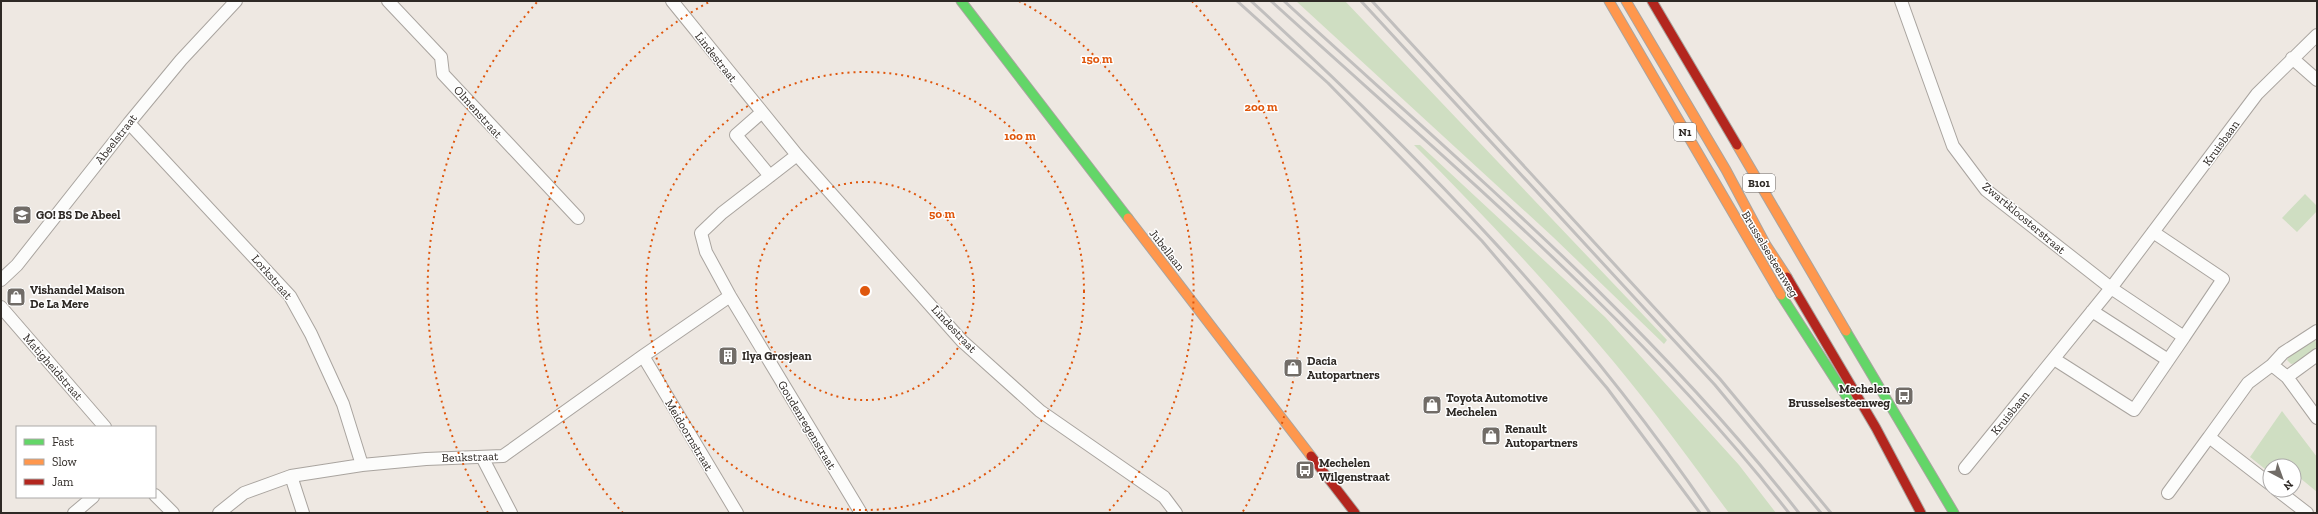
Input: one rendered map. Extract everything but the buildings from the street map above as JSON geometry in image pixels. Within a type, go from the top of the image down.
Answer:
[{"type":"main road","name":"Jubellaan","points":[[961,1],[1355,513]]},
{"type":"main road","name":"Brusselsesteenweg","points":[[1609,1],[1761,264],[1870,433],[1893,463],[1921,513]]},
{"type":"main road","name":"B101","points":[[1626,1],[1726,170],[1766,245],[1807,308],[1876,428],[1893,463]]},
{"type":"main road","name":"B101","points":[[1652,1],[1954,513]]},
{"type":"street","name":"Abeelstraat","points":[[1,280],[17,265],[129,123],[181,60],[236,1]]},
{"type":"street","name":"Olmenstraat","points":[[388,1],[441,57],[443,74],[578,218]]},
{"type":"street","name":"Lindestraat","points":[[672,1],[761,113],[962,341],[1040,411],[1164,497],[1176,513]]},
{"type":"street","name":"Zwartkloosterstraat","points":[[1900,1],[1953,146],[1986,190],[2111,288]]},
{"type":"street","name":"Kruisbaan","points":[[1965,468],[2111,288],[2257,94],[2317,35]]},
{"type":"street","points":[[2292,58],[2317,80]]},
{"type":"street","points":[[761,113],[736,135],[770,176]]},
{"type":"street","name":"Lorkstraat","points":[[129,123],[290,296],[311,334],[343,404],[362,465]]},
{"type":"street","name":"Goudenregenstraat","points":[[797,155],[722,213],[701,233],[706,252],[730,296],[861,513]]},
{"type":"street","points":[[2054,359],[2134,410],[2223,280],[2153,232]]},
{"type":"street","points":[[2111,288],[2184,337]]},
{"type":"street","name":"Beukstraat","points":[[219,513],[244,493],[291,476],[362,465],[426,459],[503,456],[730,296]]},
{"type":"street","name":"Matigheidstraat","points":[[1,307],[104,426]]},
{"type":"street","points":[[2092,311],[2168,360]]},
{"type":"street","points":[[2168,493],[2248,382],[2272,366],[2283,353],[2317,331]]},
{"type":"street","points":[[2287,377],[2317,355]]},
{"type":"street","name":"Meidoornstraat","points":[[643,356],[737,513]]},
{"type":"street","points":[[2272,366],[2287,377],[2317,418]]},
{"type":"street","points":[[2209,437],[2262,478]]},
{"type":"street","points":[[482,457],[511,513]]},
{"type":"street","points":[[291,476],[303,513]]},
{"type":"street","points":[[156,496],[173,513]]},
{"type":"street","points":[[74,513],[92,498]]},
{"type":"street","points":[[2287,498],[2307,513]]},
{"type":"green space","points":[[1296,1],[1345,1],[1667,340],[1664,344],[1553,237]]},
{"type":"green space","points":[[1414,145],[1420,145],[1605,317],[1739,465],[1776,513],[1729,513],[1643,398],[1613,361],[1516,251]]},
{"type":"green space","points":[[2305,194],[2317,206],[2317,211],[2297,232],[2282,218]]},
{"type":"green space","points":[[2315,340],[2317,345],[2315,349],[2306,358],[2291,364],[2287,360],[2289,356],[2299,347],[2307,342]]},
{"type":"green space","points":[[2282,411],[2317,457],[2317,492],[2302,480],[2302,458],[2262,458],[2262,467],[2250,457]]},
{"type":"railway","points":[[1237,1],[1328,83],[1482,241],[1607,388],[1700,513]]},
{"type":"railway","points":[[1251,1],[1376,120],[1437,181],[1496,244],[1553,308],[1608,375],[1660,443],[1710,513]]},
{"type":"railway","points":[[1271,1],[1474,184],[1607,310],[1670,375],[1731,443],[1789,513]]},
{"type":"railway","points":[[1284,1],[1486,184],[1617,310],[1680,375],[1741,443],[1799,513]]},
{"type":"railway","points":[[1361,1],[1715,385],[1821,513]]},
{"type":"railway","points":[[1372,1],[1720,379],[1831,513]]},
{"type":"traffic: fast","points":[[961,1],[1128,218]]},
{"type":"traffic: fast","points":[[1781,295],[1848,399]]},
{"type":"traffic: fast","points":[[1846,331],[1954,513]]},
{"type":"traffic: slow","points":[[1609,1],[1781,295]]},
{"type":"traffic: slow","points":[[1626,1],[1726,170],[1766,245],[1787,277]]},
{"type":"traffic: slow","points":[[1737,145],[1846,331]]},
{"type":"traffic: slow","points":[[1128,218],[1311,456]]},
{"type":"traffic: jam","points":[[1652,1],[1737,145]]},
{"type":"traffic: jam","points":[[1787,277],[1876,428],[1921,513]]},
{"type":"traffic: jam","points":[[1311,456],[1355,513]]},
{"type":"place","name":"GO! BS De Abeel","points":[[22,215]]},
{"type":"place","name":"Vishandel Maison De La Mere","points":[[16,297]]},
{"type":"place","name":"Ilya Grosjean","points":[[728,356]]},
{"type":"place","name":"Dacia Autopartners","points":[[1293,368]]},
{"type":"place","name":"Mechelen Brusselsesteenweg","points":[[1904,396]]},
{"type":"place","name":"Toyota Automotive Mechelen","points":[[1432,405]]},
{"type":"place","name":"Renault Autopartners","points":[[1491,436]]},
{"type":"place","name":"Mechelen Wilgenstraat","points":[[1305,470]]}]
